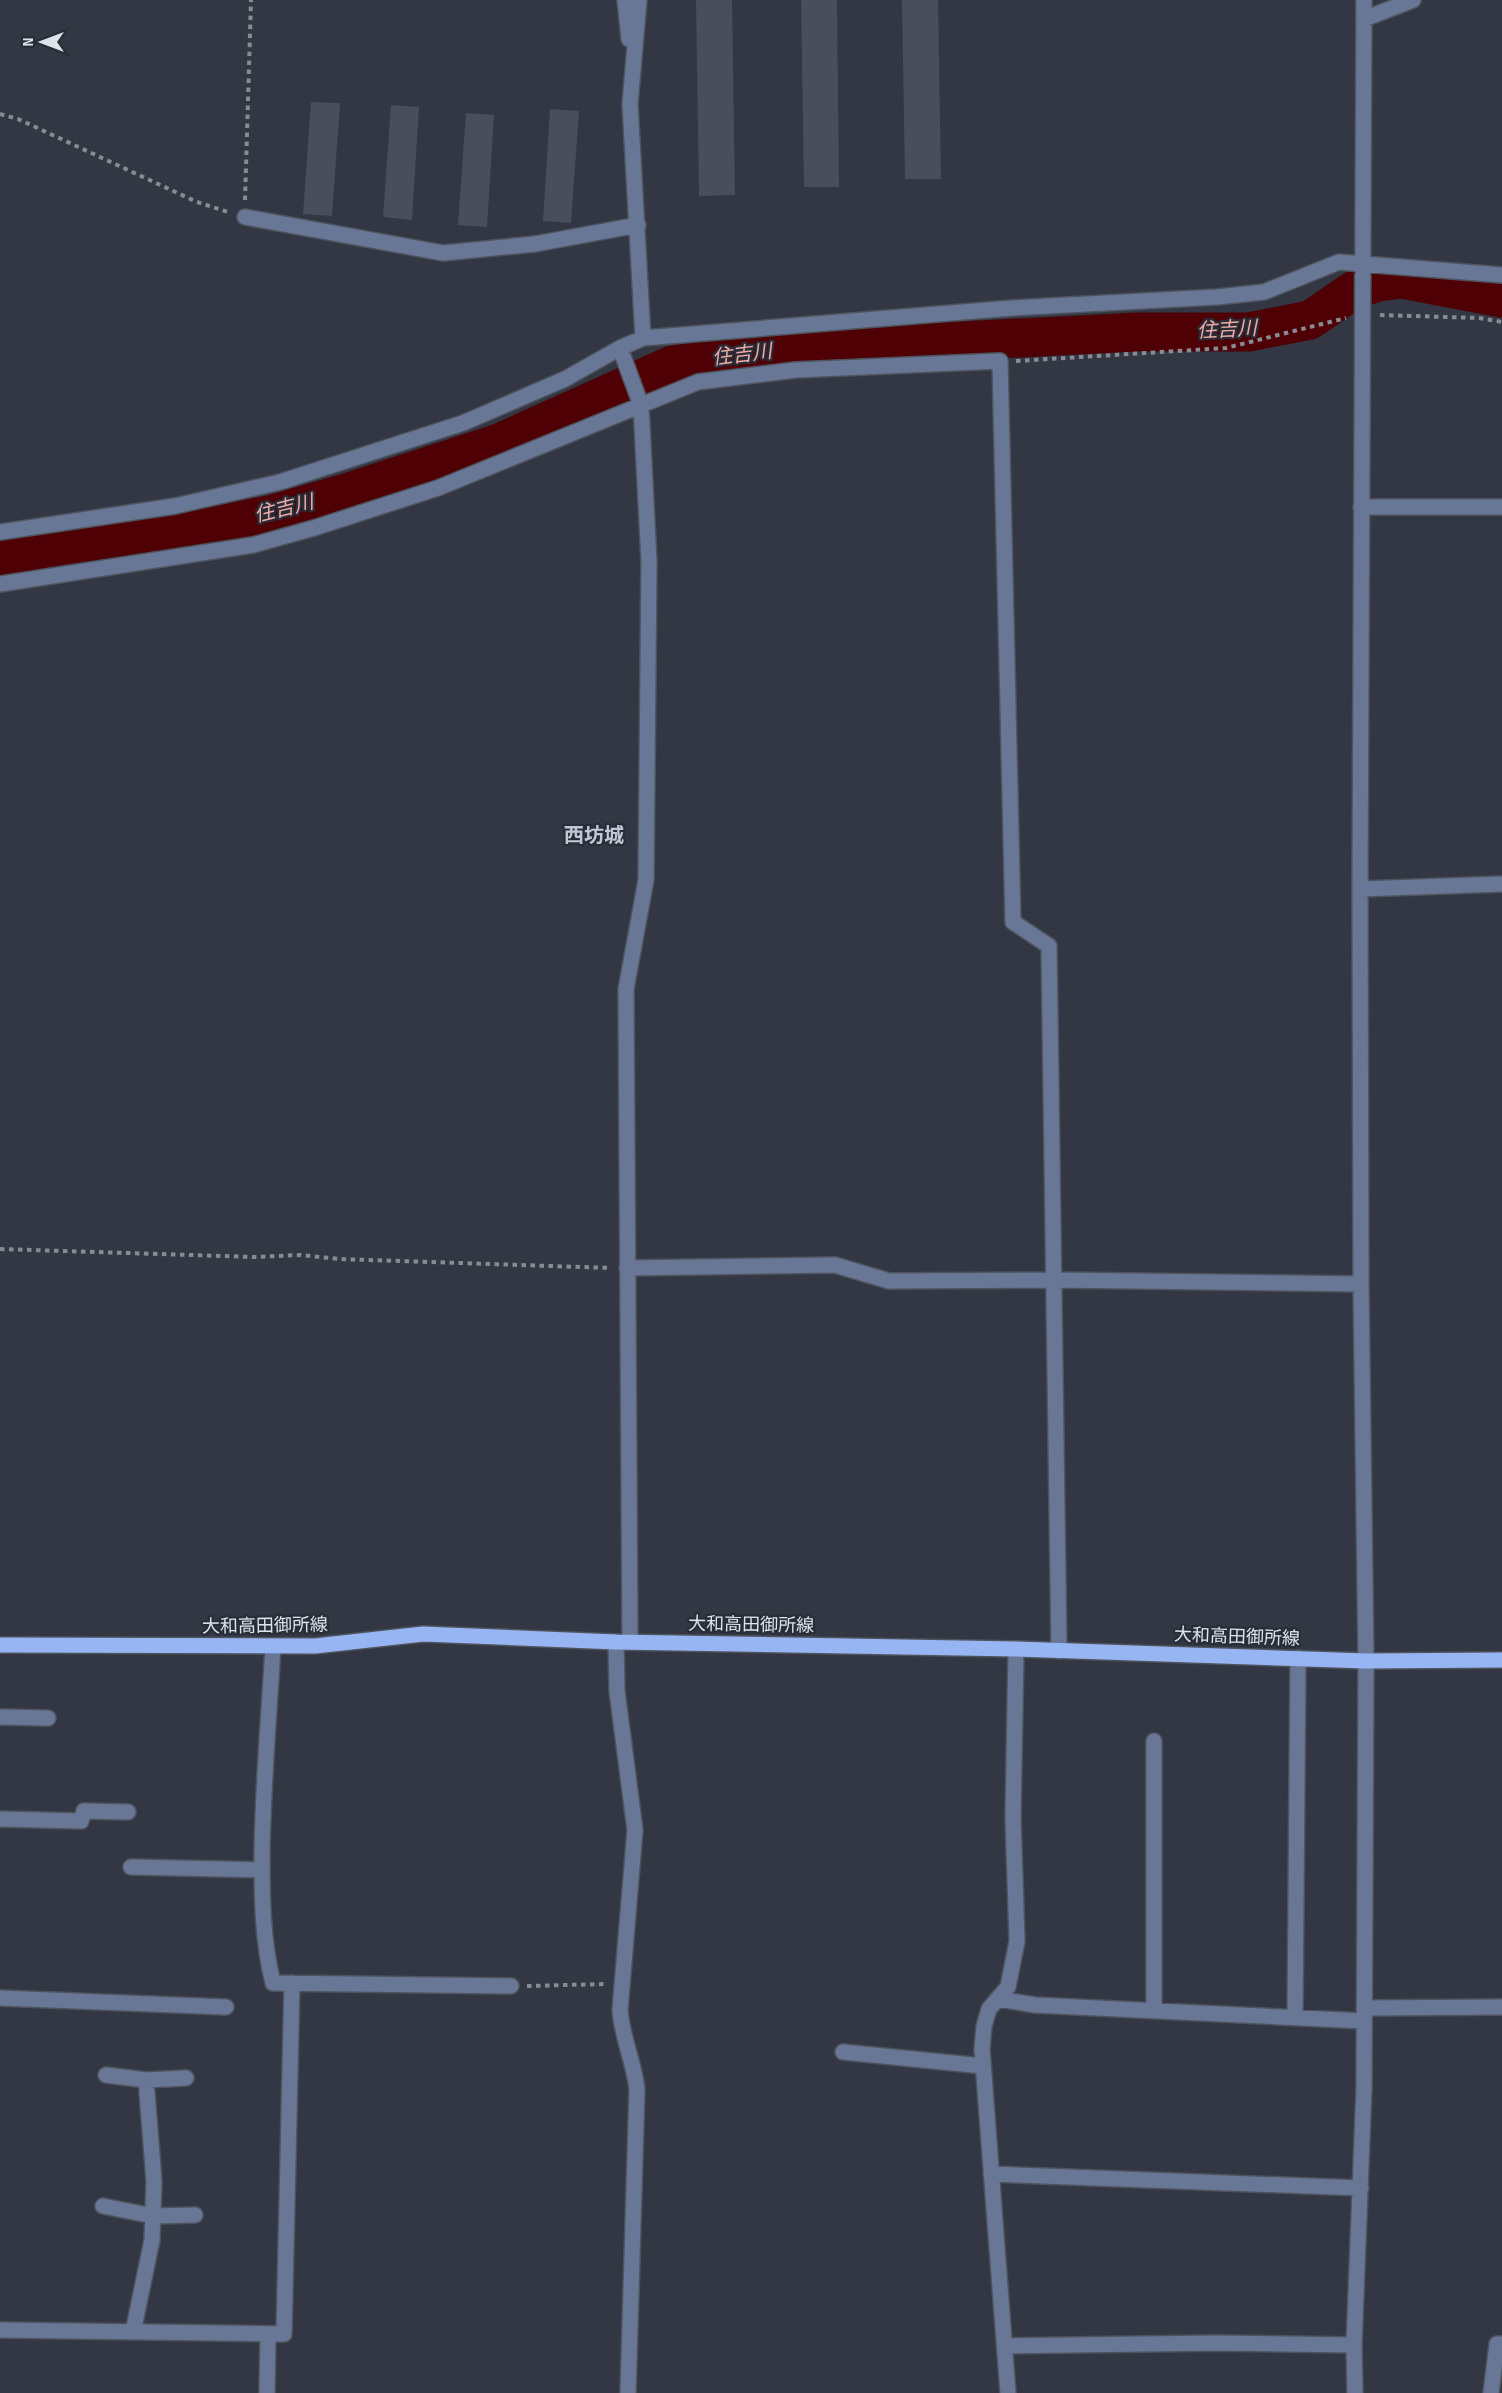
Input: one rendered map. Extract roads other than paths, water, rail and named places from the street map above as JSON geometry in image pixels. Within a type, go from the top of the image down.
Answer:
[{"type":"main road","name":"大和高田御所線","points":[[0,1645],[273,1647],[347,1644],[397,1635],[423,1634],[623,1642],[1016,1649],[1298,1659],[1502,1660]]},
{"type":"street","points":[[625,0],[632,68]]},
{"type":"street","points":[[639,0],[630,104],[643,338]]},
{"type":"street","points":[[1355,2393],[1354,2345],[1365,2014],[1366,1660],[1361,1284],[1360,889],[1364,0]]},
{"type":"street","points":[[1364,19],[1413,0]]},
{"type":"street","points":[[244,217],[443,253],[535,244],[638,225]]},
{"type":"street","points":[[0,532],[175,506],[280,482],[462,423],[565,379],[620,348],[643,338],[1012,308],[1217,297],[1264,292],[1339,262],[1363,262],[1502,275]]},
{"type":"street","points":[[620,348],[641,405],[649,561],[646,880],[626,988],[627,1268],[623,1642],[617,1691],[635,1830],[620,2010],[621,2030],[635,2067],[638,2089],[628,2393]]},
{"type":"street","points":[[0,584],[253,545],[304,531],[438,488],[698,382],[796,370],[1000,361],[1014,922],[1049,946],[1059,1651]]},
{"type":"street","points":[[1361,507],[1502,507]]},
{"type":"street","points":[[1360,889],[1502,884]]},
{"type":"street","points":[[627,1268],[835,1265],[889,1281],[1054,1280],[1361,1284]]},
{"type":"street","points":[[273,1647],[262,1870],[262,1918],[266,1955],[273,1983],[511,1986]]},
{"type":"street","points":[[1008,2393],[983,2066],[984,2026],[990,2009],[1008,1987],[1017,1941],[1013,1818],[1016,1649]]},
{"type":"street","points":[[1294,2018],[1298,1659]]},
{"type":"street","points":[[0,1717],[48,1718]]},
{"type":"street","points":[[1154,1741],[1154,2011]]},
{"type":"street","points":[[0,1819],[81,1821],[84,1811],[128,1812]]},
{"type":"street","points":[[131,1867],[262,1870]]},
{"type":"street","points":[[0,2330],[284,2334],[291,1983]]},
{"type":"street","points":[[0,1998],[226,2007]]},
{"type":"street","points":[[998,1999],[1035,2005],[1294,2018],[1502,2007]]},
{"type":"street","points":[[843,2052],[983,2066]]},
{"type":"street","points":[[106,2075],[146,2080],[186,2078]]},
{"type":"street","points":[[133,2332],[152,2240],[154,2181],[146,2080]]},
{"type":"street","points":[[991,2174],[1360,2188]]},
{"type":"street","points":[[103,2206],[153,2216],[195,2215]]},
{"type":"street","points":[[267,2393],[268,2334]]},
{"type":"street","points":[[1005,2346],[1206,2343],[1354,2345]]},
{"type":"street","points":[[1491,2393],[1497,2344],[1502,2344]]},
{"type":"waterway","name":"住吉川","points":[[0,557],[59,546],[214,526],[273,514],[346,493],[499,443],[672,365],[783,350],[1138,332],[1249,332],[1310,320],[1354,290],[1378,282],[1402,279],[1502,298]]},
{"type":"district","name":"西坊城","points":[[594,836]]}]
